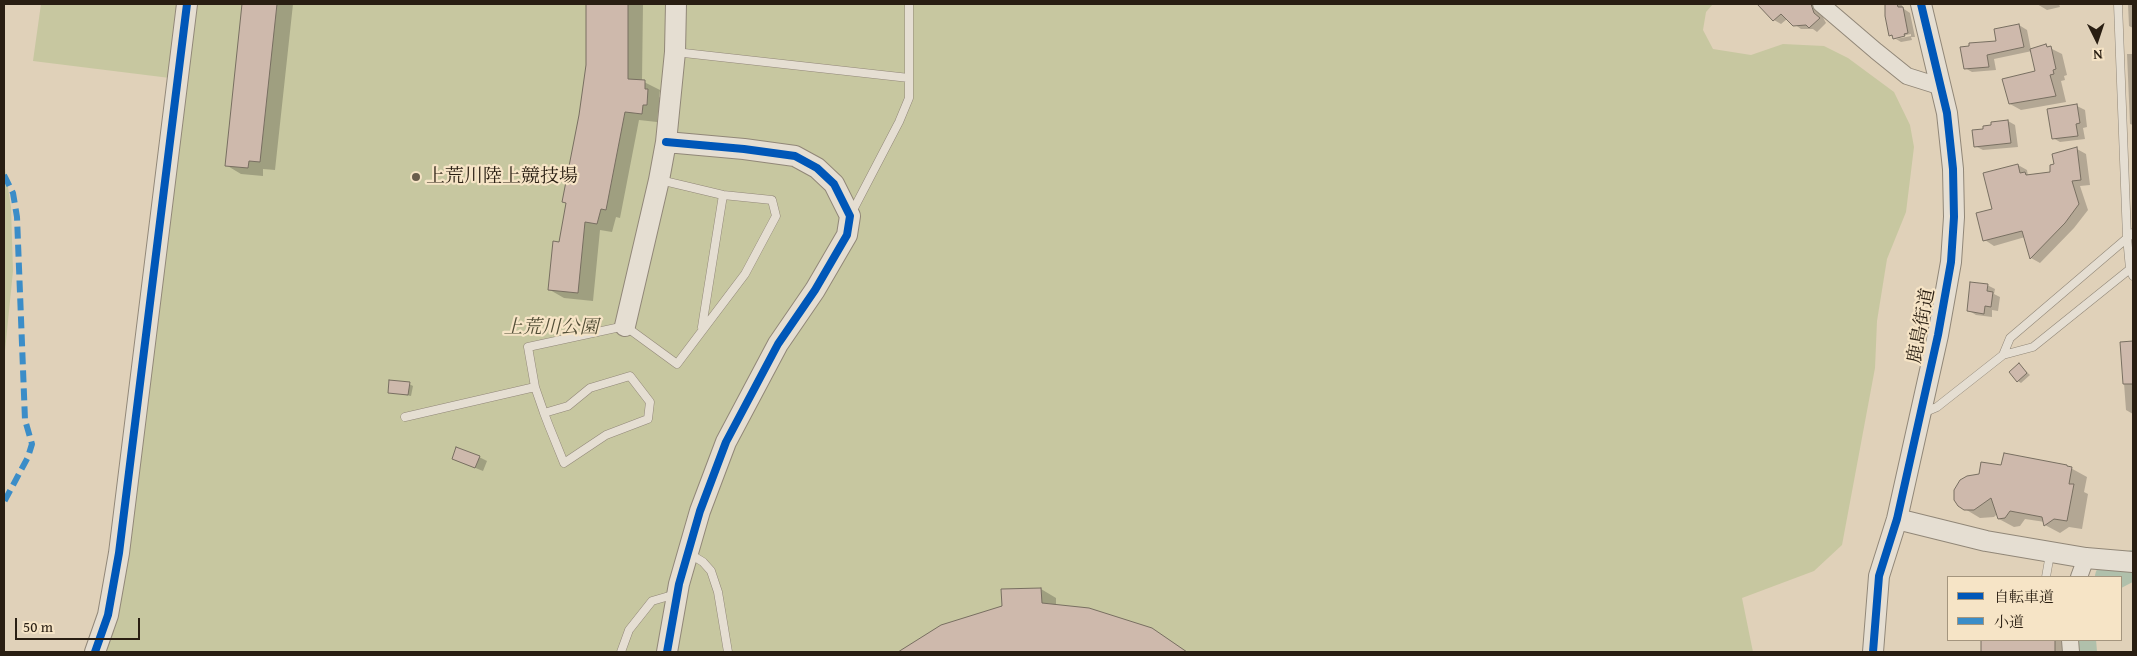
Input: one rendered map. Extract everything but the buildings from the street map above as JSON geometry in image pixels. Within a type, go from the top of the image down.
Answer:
[{"type":"street","points":[[95,652],[108,615],[119,553],[187,4]]},
{"type":"street","points":[[624,326],[659,180],[666,142],[675,52],[676,4]]},
{"type":"street","points":[[1821,4],[1907,76],[1942,87]]},
{"type":"street","name":"鹿島街道","points":[[1873,652],[1879,576],[1897,519],[1940,326],[1950,262],[1954,217],[1953,169],[1947,113],[1921,4]]},
{"type":"street","points":[[666,142],[795,156],[817,168],[834,184],[850,216],[847,234],[841,245],[778,344],[726,442],[700,512],[688,553],[677,594],[667,652]]},
{"type":"street","points":[[1897,519],[1986,540],[2086,558],[2124,561]]},
{"type":"street","points":[[2079,576],[2086,558]]},
{"type":"lane","points":[[850,216],[899,122],[909,98],[909,4]]},
{"type":"lane","points":[[1921,414],[1937,407],[2003,355],[2033,346],[2132,272],[2118,4]]},
{"type":"lane","points":[[675,52],[909,78]]},
{"type":"lane","points":[[2124,138],[2133,138]]},
{"type":"lane","points":[[544,412],[568,406],[590,388],[630,376],[650,402],[648,419],[606,435],[564,463],[544,412],[535,387],[528,347],[624,326],[677,364],[746,274],[776,216],[772,200],[723,195],[659,180]]},
{"type":"lane","points":[[702,329],[723,195]]},
{"type":"lane","points":[[2003,355],[2010,338],[2130,235]]},
{"type":"lane","points":[[405,417],[535,387]]},
{"type":"lane","points":[[2046,576],[2051,552]]},
{"type":"lane","points":[[688,553],[703,562],[711,571],[718,592],[728,652]]},
{"type":"lane","points":[[621,652],[629,630],[652,601],[677,594]]},
{"type":"green space","name":"上荒川公園","points":[[41,4],[1713,4],[1706,12],[1703,30],[1713,49],[1751,55],[1783,44],[1824,46],[1848,58],[1894,92],[1910,125],[1914,147],[1906,212],[1887,259],[1877,321],[1875,368],[1842,545],[1814,571],[1742,598],[1753,652],[95,652],[178,79],[33,61]]},
{"type":"green space","points":[[4,162],[11,207],[13,271],[4,361]]},
{"type":"waterway","points":[[2112,576],[2133,565]]},
{"type":"waterway","points":[[2081,641],[2082,652]]},
{"type":"marked path","points":[[4,175],[13,193],[17,217],[25,420],[32,444],[28,457],[4,502]]},
{"type":"cycle path","points":[[95,652],[108,615],[119,553],[187,4]]},
{"type":"cycle path","points":[[1873,652],[1879,576],[1897,519],[1938,335],[1951,262],[1954,217],[1953,169],[1947,113],[1921,4]]},
{"type":"cycle path","points":[[666,142],[795,156],[817,168],[834,184],[850,216],[847,235],[815,290],[778,344],[726,442],[700,511],[679,584],[667,652]]},
{"type":"place","name":"上荒川陸上競技場","points":[[416,177]]}]
